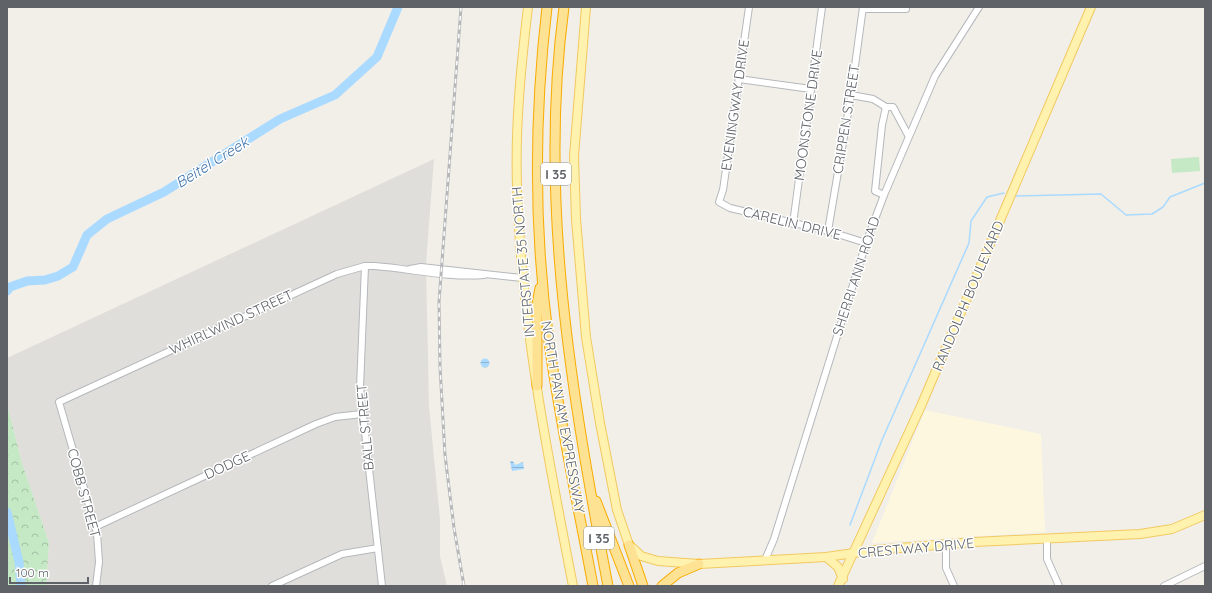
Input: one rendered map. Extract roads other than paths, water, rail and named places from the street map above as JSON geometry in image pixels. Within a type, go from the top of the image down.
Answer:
[{"type":"highway","name":"NORTH PAN AM EXPRESSWAY","points":[[547,7],[541,69],[538,164],[542,277],[548,341],[558,408],[593,586]]},
{"type":"highway","name":"NORTH PAN AM EXPRESSWAY","points":[[564,7],[556,97],[556,210],[560,271],[566,341],[590,489],[608,586]]},
{"type":"highway","points":[[537,386],[537,304],[542,277]]},
{"type":"highway","points":[[590,489],[629,586]]},
{"type":"highway","points":[[583,534],[590,586]]},
{"type":"highway","points":[[629,545],[643,586]]},
{"type":"highway","points":[[662,586],[678,573],[699,564]]},
{"type":"main road","name":"INTERSTATE 35 NORTH","points":[[528,7],[517,132],[517,184],[522,278],[537,386],[573,586]]},
{"type":"main road","points":[[586,7],[575,128],[576,219],[591,376],[610,480],[617,510],[629,545]]},
{"type":"main road","name":"RANDOLPH BOULEVARD","points":[[840,584],[921,406],[1091,7]]},
{"type":"main road","name":"CRESTWAY DRIVE","points":[[629,545],[641,556],[649,559],[699,564],[826,557],[946,545],[1047,540],[1155,532],[1172,529],[1205,516]]},
{"type":"main road","points":[[826,557],[838,567],[840,584]]},
{"type":"street","name":"EVENINGWAY DRIVE","points":[[719,202],[723,190],[749,7]]},
{"type":"street","name":"MOONSTONE DRIVE","points":[[793,224],[822,7]]},
{"type":"street","name":"SHERRI ANN ROAD","points":[[765,560],[774,539],[866,243],[884,195],[934,76],[979,7]]},
{"type":"street","points":[[863,8],[906,9]]},
{"type":"street","name":"CRIPPEN STREET","points":[[828,231],[851,95],[863,8]]},
{"type":"street","points":[[739,79],[811,89]]},
{"type":"street","points":[[851,95],[873,99],[886,107],[893,107],[908,135]]},
{"type":"street","points":[[884,195],[875,191],[882,125],[886,107]]},
{"type":"street","name":"CARELIN DRIVE","points":[[719,202],[730,208],[828,231],[866,243]]},
{"type":"street","name":"WHIRLWIND STREET","points":[[59,402],[320,281],[337,274],[365,266],[408,269],[462,276],[484,275],[522,278]]},
{"type":"street","name":"BALL STREET","points":[[365,266],[360,387],[382,586]]},
{"type":"street","name":"COBB STREET","points":[[59,402],[95,527],[99,551],[96,586]]},
{"type":"street","name":"DODGE","points":[[95,527],[316,424],[335,417],[362,414]]},
{"type":"street","points":[[1047,540],[1048,559],[1059,586]]},
{"type":"street","points":[[946,545],[946,568],[954,586]]},
{"type":"street","points":[[272,586],[342,554],[378,548]]},
{"type":"street","points":[[1164,586],[1205,566]]},
{"type":"water","points":[[485,358],[490,363],[485,368],[480,363]]},
{"type":"water","points":[[510,461],[513,461],[515,465],[523,462],[524,469],[512,471]]},
{"type":"waterway","name":"Beitel Creek","points":[[7,291],[10,287],[27,281],[45,280],[58,276],[73,267],[87,235],[107,219],[164,192],[280,119],[335,95],[377,57],[398,7]]},
{"type":"waterway","points":[[1015,196],[1101,194],[1126,215],[1152,214],[1163,207],[1170,197],[1205,183]]},
{"type":"waterway","points":[[850,525],[882,440],[969,243],[971,221],[987,197],[1004,193]]},
{"type":"waterway","name":"Beitel Creek","points":[[7,512],[19,562],[21,586]]},
{"type":"railway","points":[[461,7],[439,302],[440,367],[445,455],[454,528],[464,586]]}]
